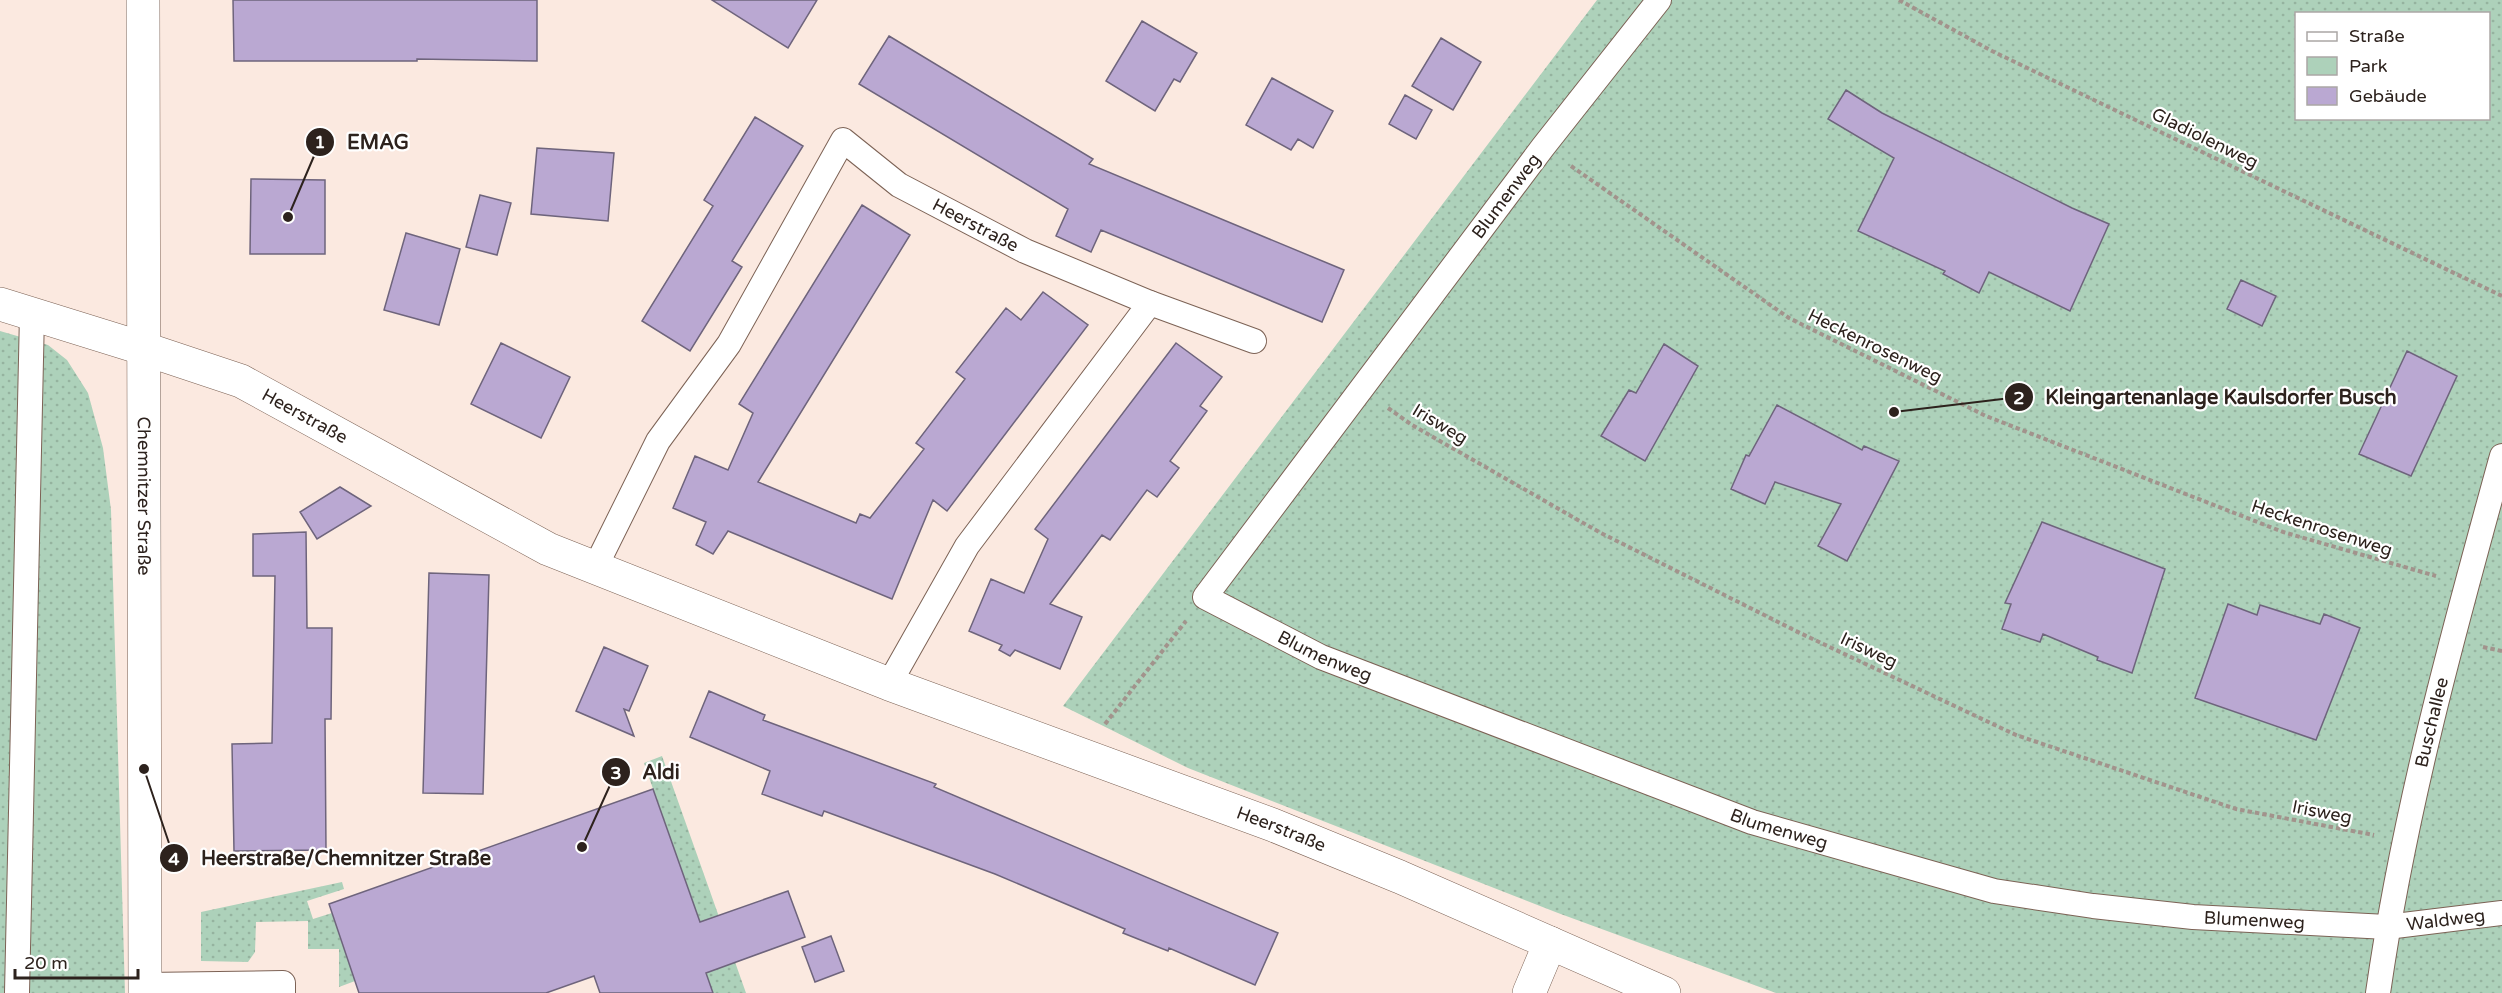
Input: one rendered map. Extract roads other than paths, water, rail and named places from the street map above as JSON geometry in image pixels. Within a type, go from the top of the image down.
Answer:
[{"type":"street","name":"Chemnitzer Straße","points":[[143,0],[145,989]]},
{"type":"street","name":"Heerstraße","points":[[0,304],[241,381],[548,549],[889,684],[1273,825],[1664,993]]},
{"type":"street","points":[[1529,993],[1550,943]]},
{"type":"lane","name":"Blumenweg","points":[[1659,0],[1543,147],[1205,597],[1321,657],[1752,822],[1983,888],[2093,906],[2193,917],[2387,927]]},
{"type":"lane","name":"Heerstraße","points":[[594,568],[658,441],[729,344],[843,140],[899,185],[1025,251],[1150,303]]},
{"type":"lane","points":[[889,684],[967,546],[1150,303],[1254,341]]},
{"type":"lane","points":[[17,993],[32,314]]},
{"type":"lane","name":"Buschallee","points":[[2378,993],[2387,927],[2405,839],[2467,584],[2502,456]]},
{"type":"lane","name":"Waldweg","points":[[2387,927],[2502,913]]},
{"type":"lane","points":[[145,989],[283,983],[283,993]]},
{"type":"place","name":"EMAG","points":[[288,217]]},
{"type":"place","name":"Kleingartenanlage Kaulsdorfer Busch","points":[[1894,412]]},
{"type":"place","name":"Heerstraße/Chemnitzer Straße","points":[[144,769]]},
{"type":"place","name":"Aldi","points":[[582,847]]}]
